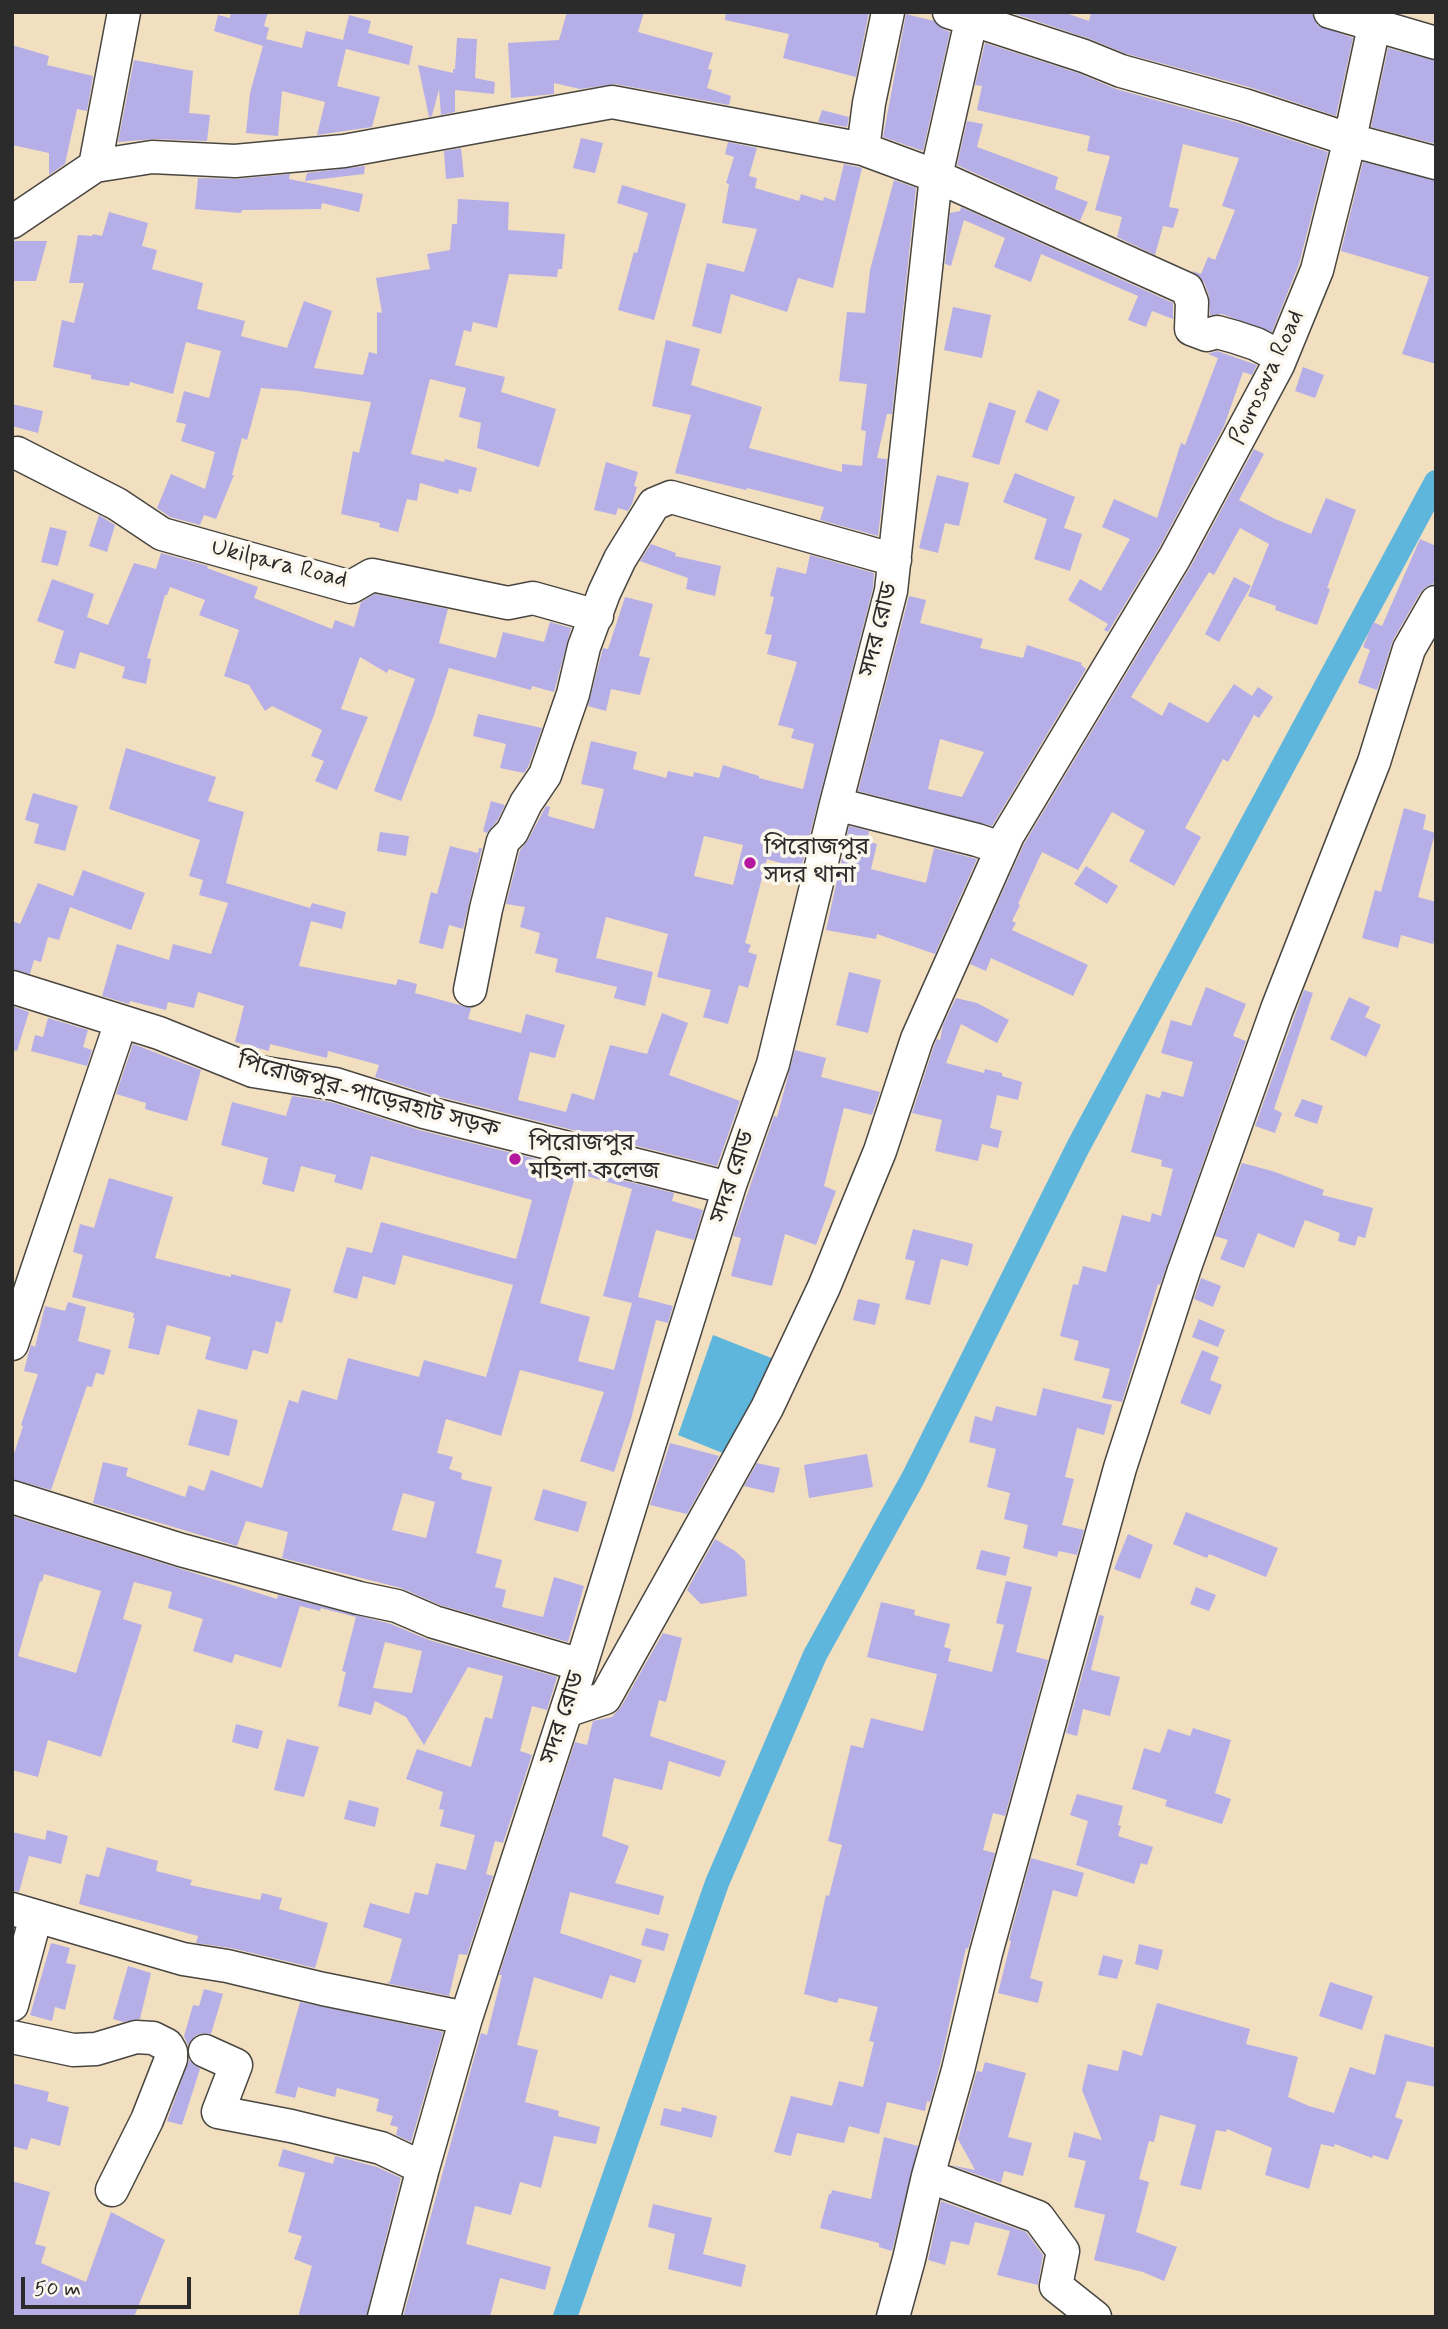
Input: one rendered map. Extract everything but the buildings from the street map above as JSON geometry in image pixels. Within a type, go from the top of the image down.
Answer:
[{"type":"street","points":[[95,166],[124,12]]},
{"type":"street","points":[[863,149],[869,103],[888,12]]},
{"type":"street","points":[[1330,12],[1376,20],[1436,43]]},
{"type":"street","points":[[965,14],[1121,71],[1436,163]]},
{"type":"street","name":"সদর রোড","points":[[384,2317],[466,2018],[581,1665],[729,1188],[773,1064],[835,804],[891,591],[936,176],[965,14]]},
{"type":"street","name":"Pourosova Road","points":[[566,1711],[605,1698],[767,1408],[824,1287],[880,1151],[917,1039],[1001,848],[1175,557],[1281,358],[1317,270],[1376,20]]},
{"type":"street","points":[[12,222],[95,166],[152,157],[235,161],[344,151],[612,102],[863,149],[936,176],[1188,289],[1192,302],[1191,329],[1208,335],[1217,332],[1235,337],[1256,344],[1281,358]]},
{"type":"street","name":"Ukilpara Road","points":[[17,453],[117,504],[162,534],[351,587],[372,575],[508,603],[533,598],[597,616]]},
{"type":"street","points":[[470,990],[503,841],[512,832],[526,803],[545,775],[573,694],[584,647],[604,593],[620,559],[654,504],[671,497],[895,560]]},
{"type":"street","points":[[893,2317],[986,1952],[1072,1637],[1129,1442],[1184,1270],[1277,1009],[1374,762],[1409,649],[1436,602]]},
{"type":"street","points":[[835,804],[1001,848]]},
{"type":"street","name":"পিরোজপুর-পাড়েরহাট সড়ক","points":[[12,987],[159,1033],[253,1071],[335,1084],[424,1112],[729,1188]]},
{"type":"street","points":[[12,1344],[121,1022]]},
{"type":"street","points":[[12,1497],[181,1550],[397,1606],[434,1622],[581,1665]]},
{"type":"street","points":[[12,2005],[24,1912],[183,1959],[227,1966],[466,2018]]},
{"type":"street","points":[[12,2037],[73,2050],[96,2049],[136,2037],[153,2038],[167,2045],[171,2059],[147,2120],[112,2190]]},
{"type":"street","points":[[205,2051],[236,2065],[218,2112],[381,2148],[423,2168]]},
{"type":"street","points":[[928,2176],[1038,2217],[1063,2250],[1056,2286],[1096,2317]]},
{"type":"water","points":[[713,1335],[774,1359],[730,1456],[678,1435]]},
{"type":"waterway","points":[[565,2317],[717,1883],[815,1655],[913,1478],[1078,1147],[1436,482]]},
{"type":"place","name":"পিরোজপুর সদর থানা","points":[[750,863]]},
{"type":"place","name":"পিরোজপুর মহিলা কলেজ","points":[[515,1159]]}]
